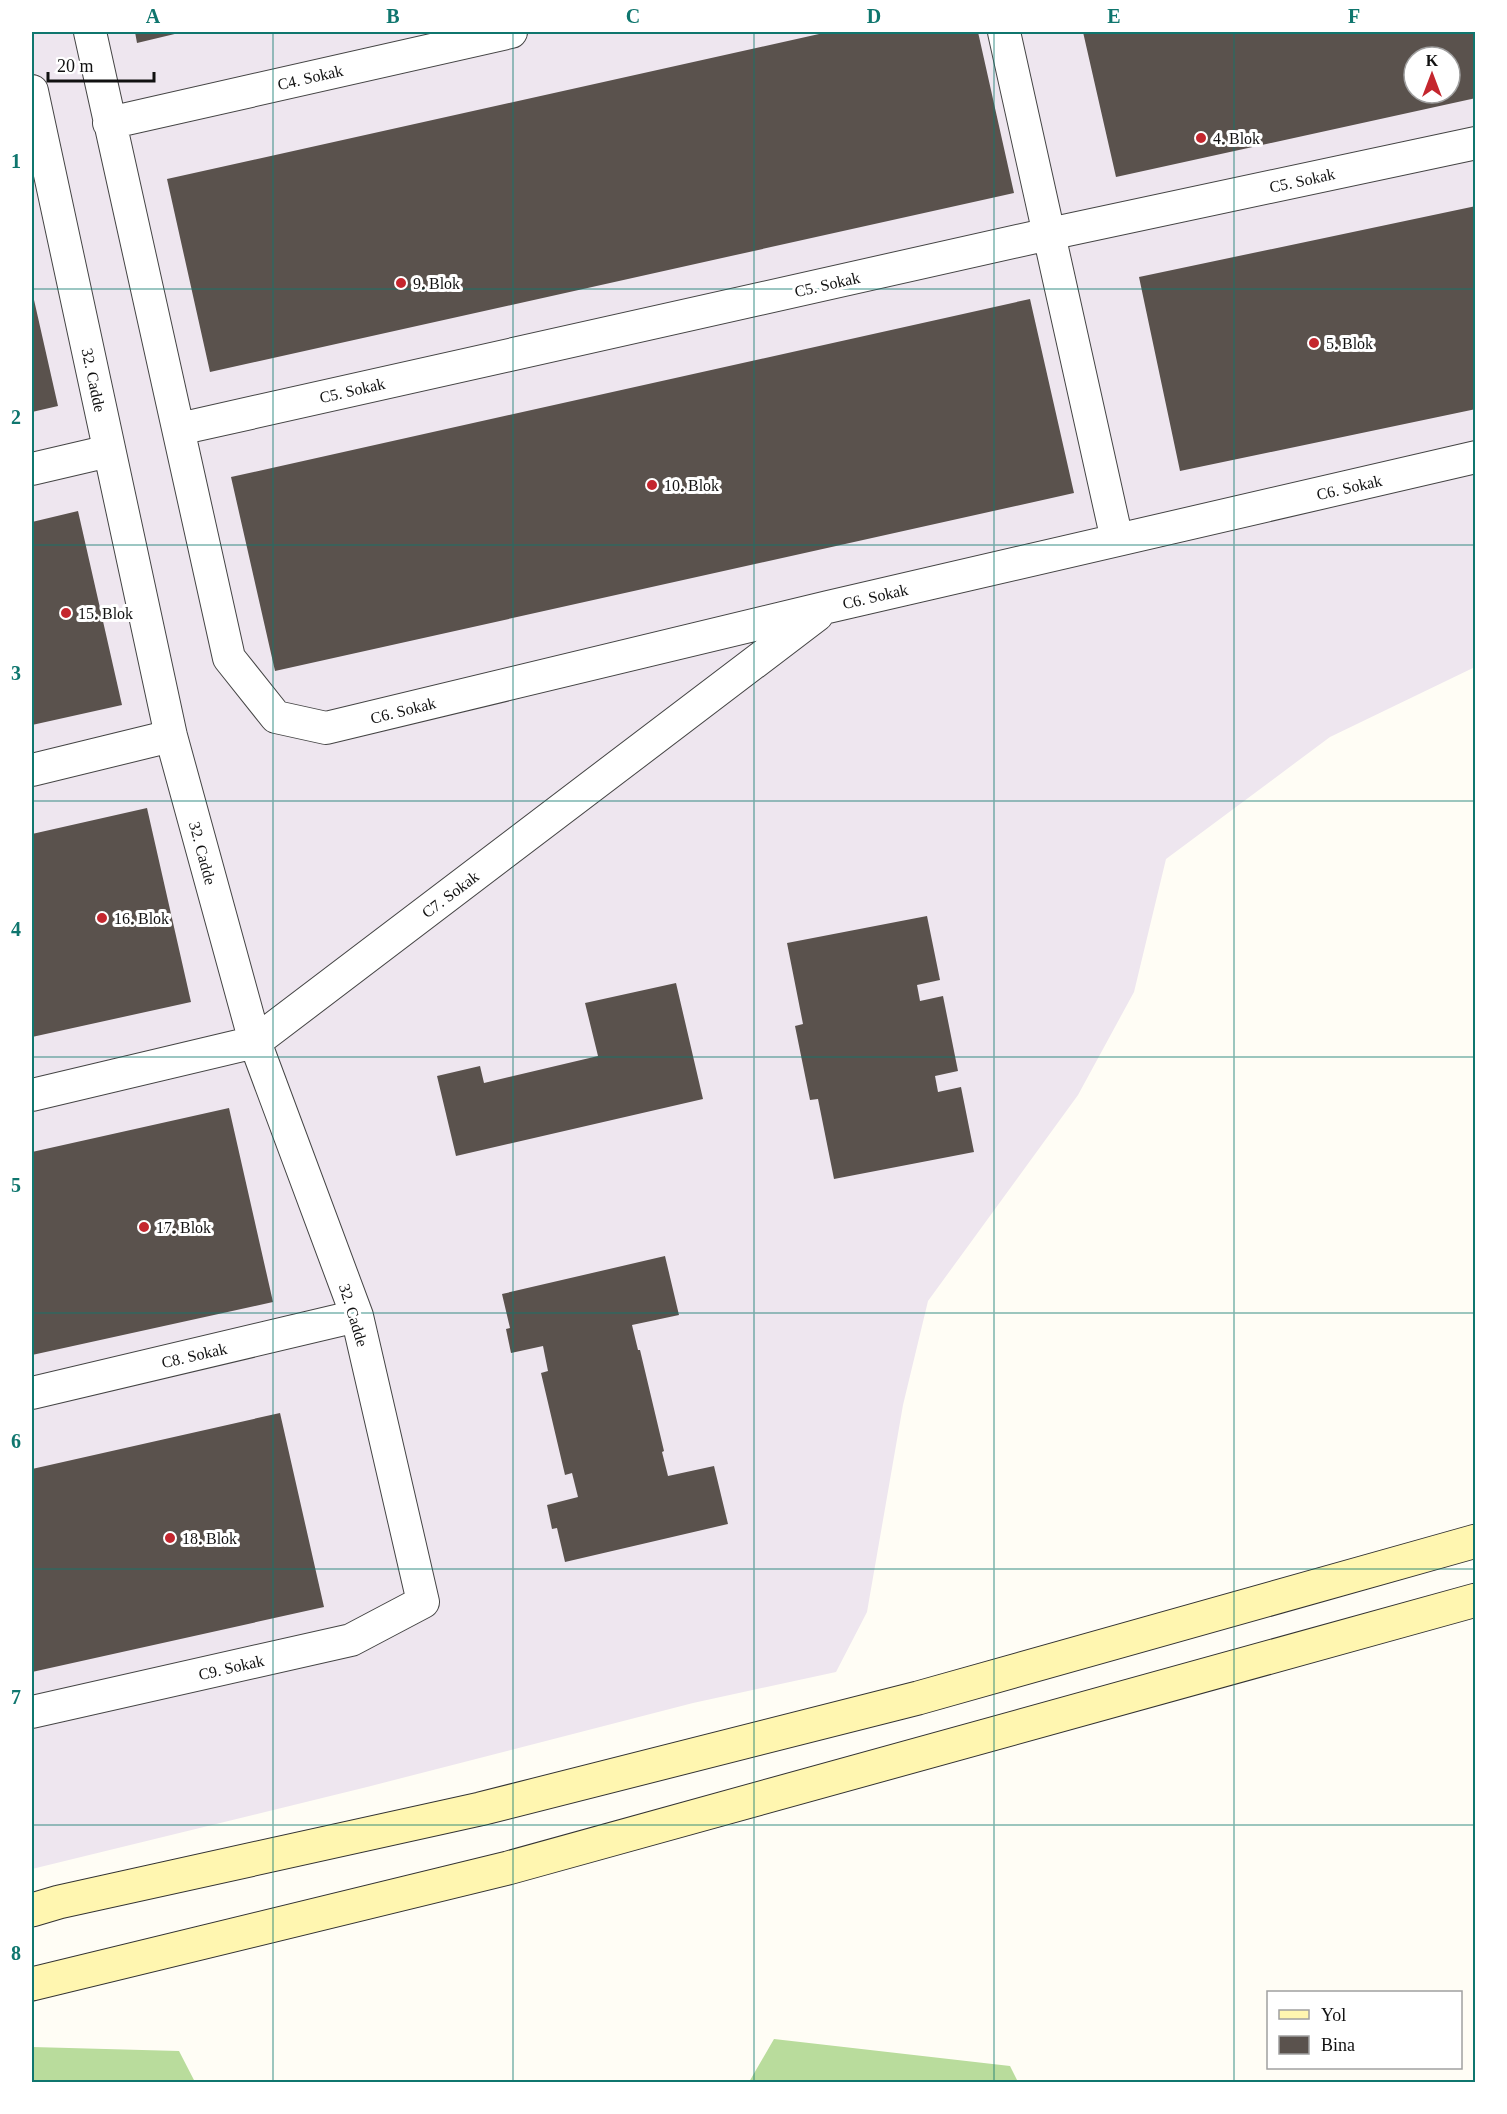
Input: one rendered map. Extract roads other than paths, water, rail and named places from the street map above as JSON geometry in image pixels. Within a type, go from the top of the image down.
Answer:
[{"type":"main road","points":[[32,1910],[480,1809],[918,1698],[1476,1541]]},
{"type":"main road","points":[[32,1983],[508,1868],[1476,1600]]},
{"type":"street","points":[[90,32],[179,429]]},
{"type":"street","name":"C4. Sokak","points":[[109,123],[511,32]]},
{"type":"street","points":[[1004,32],[1117,540]]},
{"type":"street","name":"32. Cadde","points":[[32,91],[37,139],[171,736],[255,1042],[357,1316],[423,1602]]},
{"type":"street","name":"C5. Sokak","points":[[179,429],[1049,234],[1476,143]]},
{"type":"street","name":"C6. Sokak","points":[[179,429],[229,658],[276,717],[326,728],[828,607],[1476,457]]},
{"type":"street","points":[[32,469],[108,451]]},
{"type":"street","name":"C7. Sokak","points":[[32,1095],[255,1042],[828,607]]},
{"type":"street","points":[[32,770],[171,736]]},
{"type":"street","name":"C8. Sokak","points":[[32,1393],[357,1316]]},
{"type":"street","name":"C9. Sokak","points":[[32,1712],[351,1640],[423,1602]]},
{"type":"place","name":"4. Blok","points":[[1201,138]]},
{"type":"place","name":"9. Blok","points":[[401,283]]},
{"type":"place","name":"5. Blok","points":[[1314,343]]},
{"type":"place","name":"10. Blok","points":[[652,485]]},
{"type":"place","name":"15. Blok","points":[[66,613]]},
{"type":"place","name":"16. Blok","points":[[102,918]]},
{"type":"place","name":"17. Blok","points":[[144,1227]]},
{"type":"place","name":"18. Blok","points":[[170,1538]]}]
